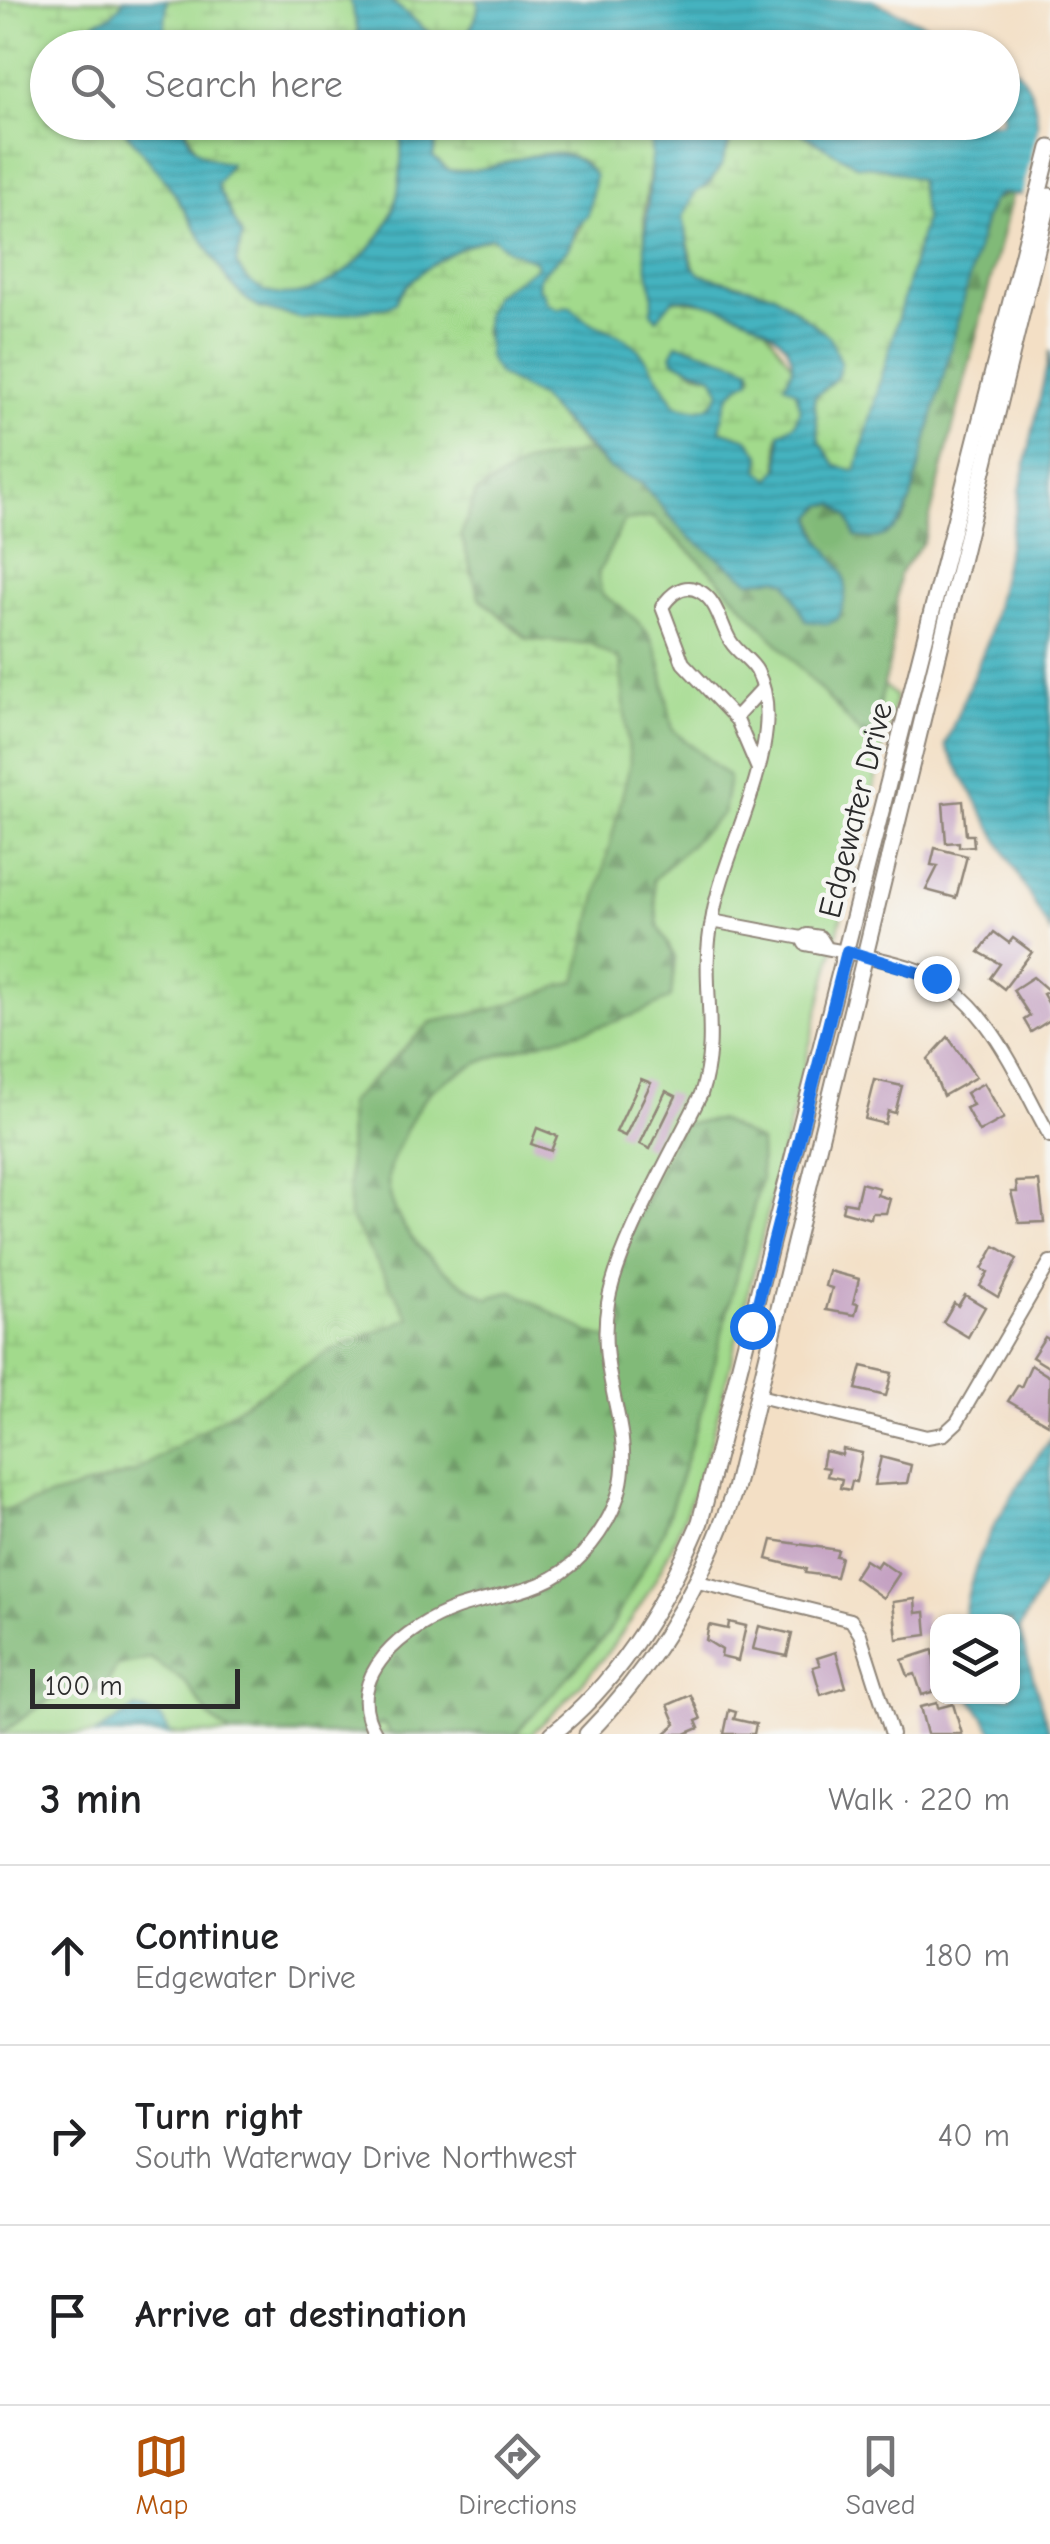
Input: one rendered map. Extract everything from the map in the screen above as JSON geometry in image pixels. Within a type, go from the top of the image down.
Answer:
[{"type":"street","name":"Edgewater Drive","points":[[587,1734],[657,1651],[698,1582],[735,1489],[868,957],[1036,227],[1050,148]]},
{"type":"street","name":"Edgewater Drive","points":[[552,1734],[569,1720],[635,1644],[700,1522],[1036,227],[1050,196]]},
{"type":"street","points":[[376,1734],[362,1694],[366,1680],[392,1650],[423,1624],[457,1608],[508,1598],[560,1573],[581,1556],[614,1506],[624,1446],[606,1366],[608,1299],[618,1269],[701,1094],[711,1062],[705,956],[717,882],[758,769],[768,732],[763,688],[756,668],[732,642],[716,609],[700,591],[685,588],[671,594],[662,608],[684,663],[735,718],[758,769]]},
{"type":"street","points":[[735,718],[763,688]]},
{"type":"street","points":[[712,921],[820,938],[825,944],[920,971],[965,999],[988,1026],[1050,1136]]},
{"type":"street","points":[[759,1396],[928,1437],[944,1434],[957,1422],[1050,1262]]},
{"type":"street","points":[[698,1582],[851,1620],[860,1634],[892,1734]]},
{"type":"green space","points":[[0,0],[124,0],[92,30],[30,30],[30,140],[133,140],[171,188],[228,281],[259,308],[304,319],[386,307],[396,302],[423,270],[466,246],[492,237],[536,261],[537,267],[493,295],[483,332],[498,374],[540,398],[589,451],[525,463],[476,493],[461,535],[479,597],[527,639],[592,644],[620,661],[630,764],[576,981],[491,1010],[431,1022],[348,1103],[349,1216],[410,1318],[327,1352],[135,1472],[0,1511]]},
{"type":"green space","points":[[167,0],[350,0],[358,30],[164,30]]},
{"type":"green space","points":[[390,0],[478,0],[469,30],[426,30]]},
{"type":"green space","points":[[192,140],[401,140],[397,198],[383,230],[347,270],[324,285],[299,294],[276,294],[254,285],[236,264],[242,236],[217,186],[220,175],[230,167],[197,152]]},
{"type":"green space","points":[[436,140],[650,140],[644,230],[657,318],[672,299],[719,304],[762,323],[791,364],[800,409],[795,424],[780,433],[776,474],[771,479],[758,470],[761,456],[748,439],[720,430],[726,397],[753,375],[744,365],[705,352],[682,362],[695,372],[713,376],[720,390],[713,403],[702,409],[675,405],[637,348],[590,326],[565,306],[553,307],[542,296],[539,276],[568,248],[582,224],[585,163],[552,153],[465,171],[448,170],[433,157]]},
{"type":"green space","points":[[731,140],[813,140],[856,165],[884,168],[918,179],[925,219],[856,471],[836,466],[819,441],[814,398],[837,377],[830,337],[774,294],[695,273],[683,217],[695,193],[709,183],[721,166]]},
{"type":"green space","points":[[1013,192],[924,541],[899,574],[891,655],[870,744],[713,573],[653,517],[624,521],[598,574],[602,595],[640,623],[650,637],[661,668],[673,730],[729,777],[723,813],[653,880],[658,925],[675,958],[671,997],[613,1022],[520,1048],[461,1071],[425,1099],[389,1170],[389,1189],[402,1224],[440,1267],[488,1298],[513,1291],[589,1333],[616,1341],[625,1324],[614,1293],[628,1238],[682,1124],[719,1120],[760,1142],[761,1178],[704,1404],[664,1530],[608,1633],[515,1734],[391,1734],[383,1723],[360,1734],[231,1734],[210,1718],[185,1682],[150,1658],[118,1665],[101,1692],[55,1697],[0,1734],[0,1511],[135,1472],[327,1352],[409,1318],[349,1216],[348,1103],[431,1022],[491,1010],[592,644],[528,639],[479,597],[461,535],[476,493],[525,463],[589,451],[610,469],[641,483],[687,535],[750,580],[778,578],[787,582],[803,610],[828,624],[838,615],[842,603],[836,574],[813,517],[824,505],[835,504],[848,516],[900,524],[906,514],[985,218],[992,201]]},
{"type":"green space","points":[[652,465],[896,697],[711,1442],[662,1566],[621,1635],[531,1734],[0,1734],[0,1374],[575,587]]},
{"type":"water","points":[[124,0],[167,0],[164,30],[92,30],[95,22],[112,15]]},
{"type":"water","points":[[350,0],[390,0],[426,30],[358,30]]},
{"type":"water","points":[[478,0],[871,0],[937,30],[469,30]]},
{"type":"water","points":[[1020,74],[1028,85],[1037,120],[1030,196],[1002,193],[992,201],[985,218],[911,499],[902,518],[884,535],[866,538],[855,536],[848,516],[835,504],[823,505],[813,517],[816,531],[843,572],[846,584],[838,619],[828,624],[806,621],[787,582],[778,578],[750,581],[687,535],[641,483],[610,469],[540,398],[498,374],[488,357],[485,316],[494,295],[537,267],[536,261],[506,249],[492,237],[466,246],[423,270],[396,302],[386,307],[304,319],[259,308],[228,281],[171,188],[133,140],[190,140],[213,160],[230,163],[217,186],[242,236],[236,264],[254,285],[276,294],[299,294],[324,285],[367,251],[394,208],[402,140],[436,140],[433,157],[448,170],[487,168],[545,154],[580,161],[595,176],[588,215],[576,228],[568,249],[539,276],[538,289],[543,291],[546,302],[558,309],[570,306],[585,319],[629,341],[648,361],[675,404],[682,407],[708,407],[720,390],[713,376],[674,361],[671,355],[677,344],[751,368],[750,380],[735,389],[728,400],[720,430],[748,439],[761,456],[759,470],[770,479],[780,467],[780,433],[795,424],[800,409],[796,391],[784,384],[792,366],[788,350],[776,335],[757,322],[711,304],[673,299],[657,319],[651,313],[653,297],[645,250],[650,140],[731,140],[721,166],[709,183],[695,193],[683,217],[692,265],[701,275],[774,294],[830,337],[841,364],[837,377],[814,398],[819,441],[836,466],[856,471],[925,219],[918,179],[884,168],[856,165],[813,140],[1020,140]]},
{"type":"water","points":[[1050,351],[1050,932],[945,745],[988,640]]},
{"type":"water","points":[[1050,1438],[1050,1572],[1020,1627],[1020,1614],[965,1614],[983,1548]]},
{"type":"water","points":[[1020,1632],[1050,1734],[995,1734],[975,1704],[1020,1704]]},
{"type":"water","points":[[136,1708],[161,1717],[170,1734],[95,1734]]},
{"type":"pier","points":[[1043,109],[1050,118],[1050,210],[1021,199]]},
{"type":"building","points":[[963,801],[966,835],[973,835],[974,846],[946,843],[943,803]]},
{"type":"building","points":[[935,848],[967,856],[956,898],[926,890],[938,866],[931,865]]},
{"type":"building","points":[[994,932],[1009,943],[1013,938],[1032,952],[1004,989],[990,978],[1000,964],[979,952]]},
{"type":"building","points":[[1033,977],[1049,991],[1043,994],[1050,1006],[1050,1020],[1031,1032],[1024,1020],[1030,1016],[1013,990]]},
{"type":"building","points":[[948,1037],[976,1077],[943,1096],[928,1059]]},
{"type":"building","points":[[641,1079],[651,1083],[625,1136],[616,1132]]},
{"type":"building","points":[[875,1080],[902,1086],[895,1113],[888,1111],[885,1124],[865,1119]]},
{"type":"building","points":[[984,1083],[1004,1118],[979,1132],[966,1108],[973,1105],[966,1093]]},
{"type":"building","points":[[666,1091],[676,1096],[650,1149],[640,1144]]},
{"type":"building","points":[[537,1128],[557,1136],[551,1151],[531,1144]]},
{"type":"building","points":[[1039,1181],[1044,1222],[1019,1223],[1011,1192],[1017,1192],[1016,1182]]},
{"type":"building","points":[[861,1183],[879,1188],[877,1195],[890,1199],[886,1213],[872,1213],[871,1219],[842,1211],[844,1202],[856,1204]]},
{"type":"building","points":[[995,1246],[1017,1259],[998,1297],[980,1286],[988,1272],[982,1269]]},
{"type":"building","points":[[829,1271],[859,1279],[853,1303],[858,1304],[855,1315],[826,1310],[832,1288],[825,1286]]},
{"type":"building","points":[[965,1295],[985,1307],[968,1337],[943,1322],[954,1303],[958,1306]]},
{"type":"building","points":[[1045,1337],[1050,1340],[1050,1368],[1032,1357]]},
{"type":"building","points":[[1031,1365],[1050,1377],[1048,1424],[1008,1401],[1018,1385],[1021,1387]]},
{"type":"building","points":[[862,1366],[892,1373],[886,1396],[856,1389]]},
{"type":"building","points":[[843,1449],[862,1453],[856,1482],[852,1481],[850,1490],[840,1488],[842,1479],[827,1476],[829,1468],[822,1467],[825,1451],[842,1455]]},
{"type":"building","points":[[881,1457],[911,1465],[907,1483],[874,1485]]},
{"type":"building","points":[[772,1540],[838,1550],[836,1556],[841,1557],[836,1577],[805,1573],[806,1569],[767,1559]]},
{"type":"building","points":[[865,1560],[876,1567],[880,1561],[899,1574],[883,1598],[854,1577]]},
{"type":"building","points":[[915,1599],[916,1613],[925,1612],[927,1635],[897,1639],[893,1602]]},
{"type":"building","points":[[729,1622],[746,1626],[738,1661],[721,1657],[722,1650],[706,1640],[709,1625],[728,1629]]},
{"type":"building","points":[[759,1626],[792,1634],[787,1656],[753,1649]]},
{"type":"building","points":[[930,1651],[930,1692],[922,1695],[915,1674],[908,1676],[902,1660]]},
{"type":"building","points":[[836,1652],[846,1687],[821,1695],[813,1667],[820,1665],[817,1658]]},
{"type":"building","points":[[691,1695],[701,1719],[696,1721],[699,1728],[685,1734],[664,1734],[676,1724],[668,1705]]},
{"type":"building","points":[[953,1704],[962,1734],[927,1734],[920,1707]]},
{"type":"building","points":[[729,1710],[736,1712],[734,1719],[756,1724],[754,1734],[724,1734]]},
{"type":"route","points":[[752,1326],[847,951],[936,978]]}]
